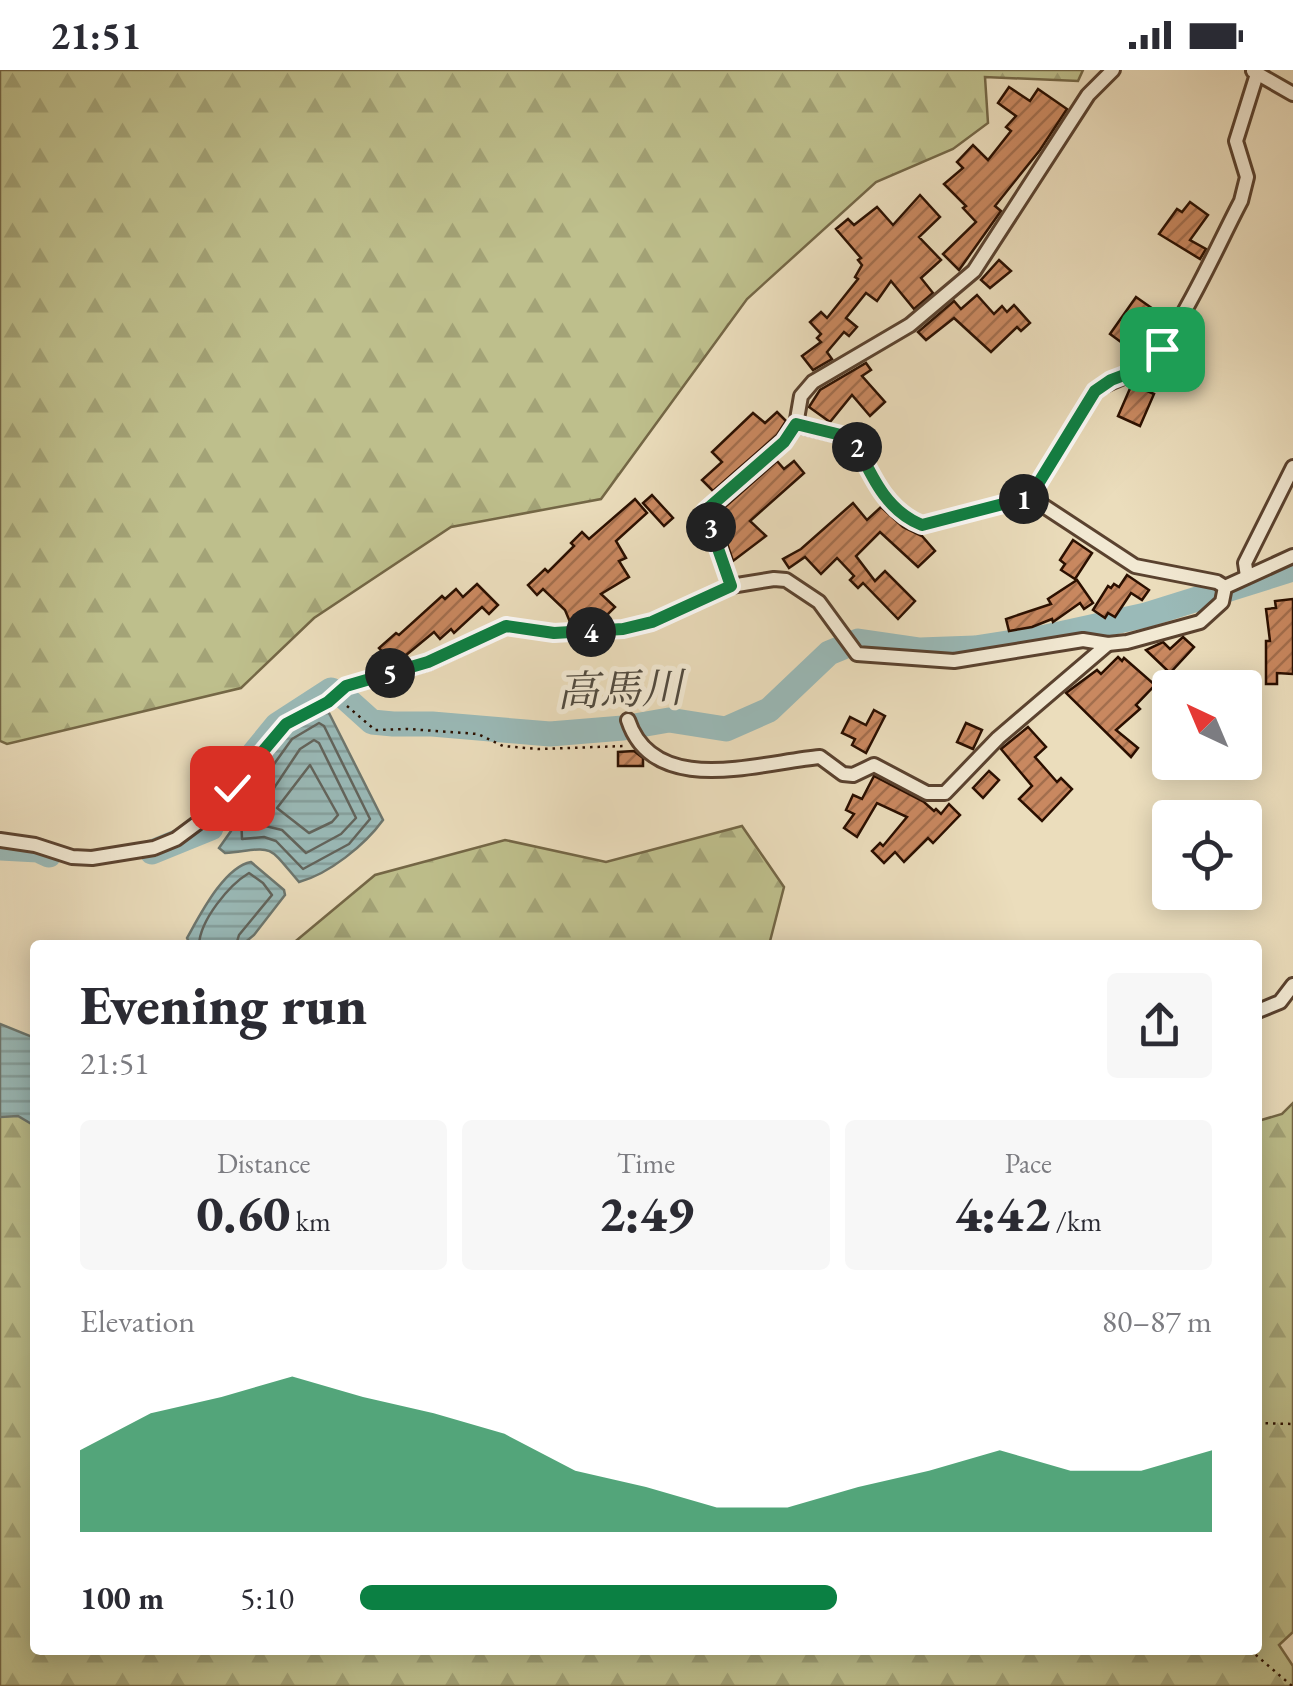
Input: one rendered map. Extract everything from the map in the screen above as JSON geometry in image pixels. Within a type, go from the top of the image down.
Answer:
[{"type":"street","points":[[1088,95],[1094,70]]},
{"type":"street","points":[[731,586],[705,511],[784,442],[796,424],[801,396],[812,382],[910,326],[974,271],[1088,95],[1113,70]]},
{"type":"street","points":[[796,424],[853,438],[878,490],[906,519],[922,525],[1030,497],[1095,391],[1140,369],[1162,349],[1241,201],[1247,177],[1236,141],[1254,72],[1293,94]]},
{"type":"street","points":[[1247,576],[1245,563],[1293,467]]},
{"type":"street","points":[[1030,497],[1134,566],[1218,582],[1226,587]]},
{"type":"street","points":[[0,840],[92,858],[154,848],[176,839],[215,810],[286,724],[328,702],[346,686],[428,662],[506,626],[554,633],[623,629],[652,622],[731,586],[752,580],[786,580],[819,602],[850,648],[866,657],[954,661],[1083,640],[1108,644],[1200,622],[1222,602],[1226,587],[1293,556]]},
{"type":"street","points":[[628,720],[634,735],[647,748],[677,767],[707,770],[820,756],[843,774],[860,773],[874,765],[927,793],[945,792],[998,738],[1108,644]]},
{"type":"street","points":[[1262,1009],[1280,1002],[1293,985]]},
{"type":"path","points":[[335,694],[375,730],[408,728],[478,734],[503,746],[548,750],[647,748]]},
{"type":"path","points":[[1262,1422],[1293,1424]]},
{"type":"path","points":[[1256,1655],[1292,1686]]},
{"type":"green space","points":[[0,70],[1083,70],[1078,81],[985,77],[988,123],[953,149],[876,182],[747,299],[601,499],[451,527],[314,618],[241,688],[7,744],[0,741]]},
{"type":"green space","points":[[742,826],[784,887],[770,940],[297,940],[375,875],[505,840],[606,862]]},
{"type":"green space","points":[[0,1062],[30,1073],[30,1655],[1262,1655],[1262,1120],[1282,1114],[1293,1103],[1293,1632],[1279,1645],[1293,1666],[1293,1686],[0,1686]]},
{"type":"water","points":[[327,709],[383,820],[346,857],[299,882],[268,851],[225,853],[219,848],[231,831],[231,811],[285,732]]},
{"type":"water","points":[[251,862],[285,895],[248,940],[188,940],[222,882]]},
{"type":"water","points":[[0,1024],[30,1036],[30,1123],[18,1116],[0,1117]]},
{"type":"building","points":[[1009,87],[1030,101],[1038,89],[1067,109],[995,206],[1001,211],[959,270],[943,254],[976,222],[944,184],[963,168],[957,162],[973,145],[988,160],[1011,131],[1006,127],[1016,116],[998,103]]},
{"type":"building","points":[[920,195],[940,217],[919,237],[941,260],[921,278],[933,293],[914,309],[891,281],[877,301],[866,293],[846,318],[857,327],[849,336],[844,332],[827,352],[832,359],[813,370],[802,356],[821,342],[817,338],[821,334],[810,322],[821,312],[827,318],[858,279],[855,277],[862,265],[858,260],[861,258],[836,229],[848,219],[854,225],[877,207],[893,225]]},
{"type":"building","points":[[1190,202],[1208,215],[1190,240],[1206,249],[1200,259],[1159,234],[1177,209],[1182,212]]},
{"type":"building","points":[[999,260],[1011,271],[990,288],[981,280]]},
{"type":"building","points":[[977,295],[994,314],[1002,306],[1007,312],[1014,305],[1030,323],[1021,331],[1017,327],[991,352],[954,318],[926,340],[918,332],[954,301],[961,309]]},
{"type":"building","points":[[1136,297],[1156,311],[1137,338],[1132,335],[1125,345],[1110,334]]},
{"type":"building","points":[[866,363],[871,370],[862,376],[885,402],[870,416],[852,395],[830,422],[809,407],[820,390]]},
{"type":"building","points":[[1132,384],[1154,394],[1140,426],[1118,416]]},
{"type":"building","points":[[777,412],[786,421],[777,435],[713,491],[702,480],[722,462],[712,452],[753,413],[765,423]]},
{"type":"building","points":[[777,461],[784,469],[794,461],[804,473],[750,521],[766,536],[733,561],[717,514]]},
{"type":"building","points":[[652,495],[673,518],[664,526],[643,503]]},
{"type":"building","points":[[635,499],[647,513],[616,541],[626,558],[619,561],[629,577],[601,594],[615,607],[602,620],[594,615],[570,622],[565,610],[543,589],[537,595],[528,585],[545,569],[548,572],[582,532],[589,539]]},
{"type":"building","points":[[853,503],[867,520],[881,507],[903,527],[922,536],[935,551],[918,567],[880,532],[856,556],[875,581],[885,571],[915,601],[898,619],[863,583],[858,588],[850,580],[854,576],[837,558],[821,574],[805,557],[789,568],[783,559],[801,549]]},
{"type":"building","points":[[1073,540],[1092,553],[1075,579],[1061,570],[1065,564],[1060,560]]},
{"type":"building","points":[[1127,575],[1149,590],[1142,600],[1131,593],[1115,617],[1108,613],[1105,618],[1093,610],[1108,586],[1119,587]]},
{"type":"building","points":[[1077,580],[1093,603],[1084,609],[1080,603],[1053,622],[1052,619],[1009,631],[1006,619],[1051,604],[1048,599]]},
{"type":"building","points":[[477,584],[498,605],[489,614],[482,607],[454,633],[451,629],[440,639],[434,632],[400,660],[392,662],[379,648],[442,596],[445,599],[456,589],[463,597]]},
{"type":"building","points":[[1293,599],[1293,674],[1277,673],[1277,684],[1266,684],[1266,641],[1270,641],[1266,609],[1276,608],[1275,601]]},
{"type":"building","points":[[1183,637],[1194,647],[1173,670],[1167,670],[1146,650],[1163,642],[1170,649]]},
{"type":"building","points":[[1118,657],[1152,682],[1152,688],[1136,705],[1140,709],[1116,730],[1138,748],[1131,757],[1066,693],[1097,670],[1101,674]]},
{"type":"building","points":[[874,710],[885,716],[866,753],[852,745],[855,739],[842,733],[850,717],[866,725]]},
{"type":"building","points":[[966,723],[982,730],[973,749],[957,742]]},
{"type":"building","points":[[1028,727],[1046,747],[1035,757],[1057,782],[1061,778],[1072,789],[1042,821],[1019,799],[1032,786],[1001,749]]},
{"type":"building","points":[[634,751],[643,758],[643,766],[618,766],[618,752]]},
{"type":"building","points":[[989,771],[999,780],[983,798],[973,788]]},
{"type":"building","points":[[874,776],[934,811],[941,814],[949,804],[960,815],[933,843],[928,838],[904,862],[895,852],[884,863],[872,851],[880,843],[883,846],[907,817],[877,803],[857,837],[844,828],[854,814],[846,810],[853,795],[862,799]]},
{"type":"waterway","name":"高馬川","points":[[152,852],[211,828],[209,808],[277,725],[331,690],[372,722],[550,734],[669,720],[726,729],[769,710],[829,653],[858,641],[920,650],[975,648],[1046,637],[1146,615],[1293,569]]},
{"type":"waterway","name":"高馬川","points":[[0,848],[38,850],[49,855]]},
{"type":"route","points":[[232,788],[286,724],[328,702],[346,686],[428,662],[506,626],[577,634],[623,629],[652,622],[731,586],[705,511],[784,442],[796,424],[853,438],[878,490],[906,519],[922,525],[1030,497],[1095,391],[1140,369],[1162,349]]}]
